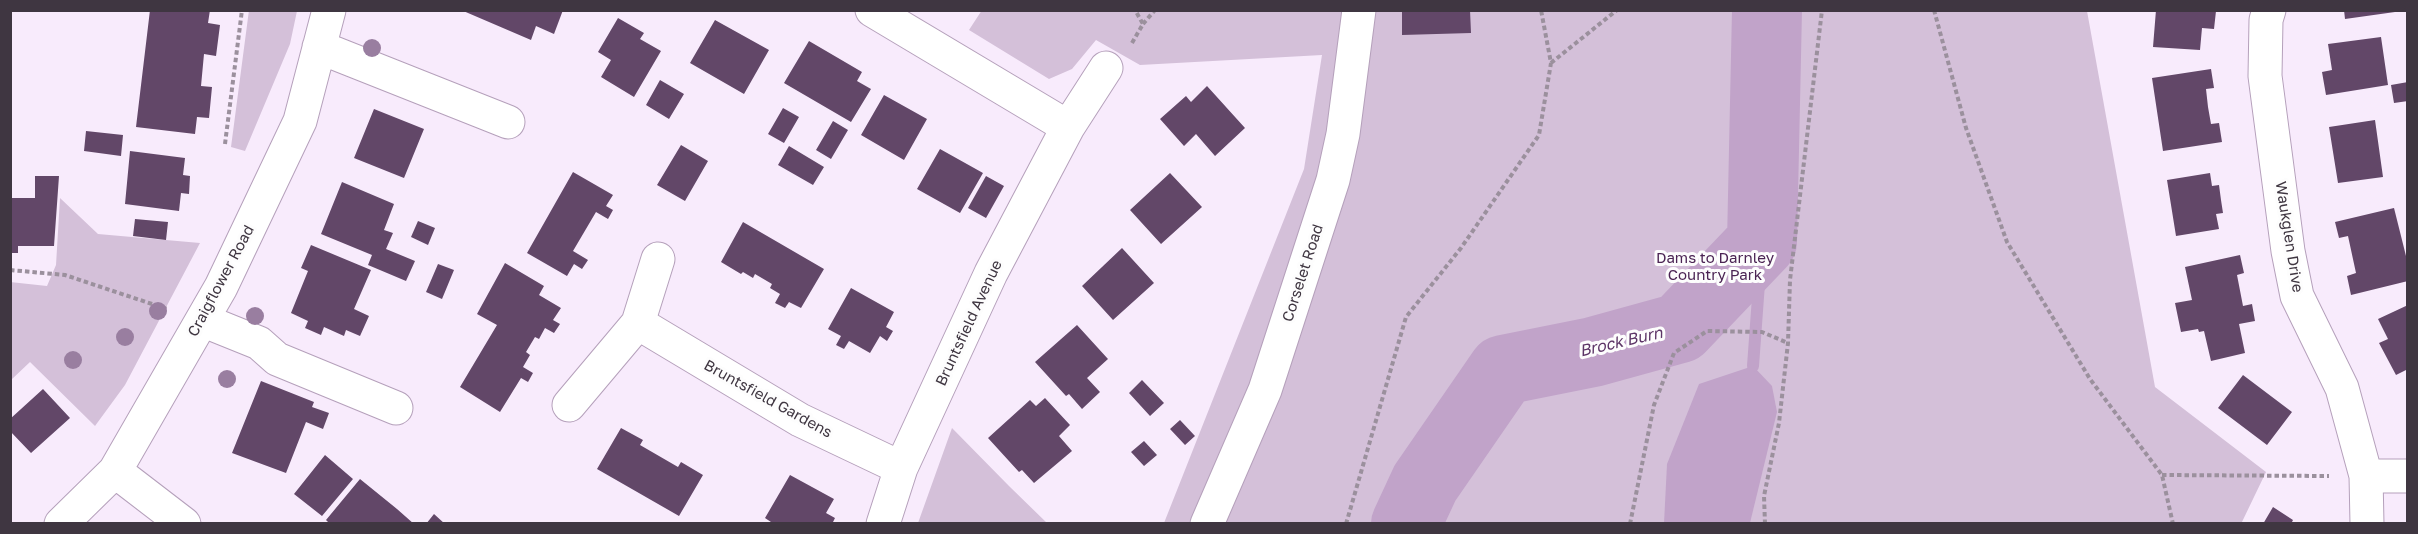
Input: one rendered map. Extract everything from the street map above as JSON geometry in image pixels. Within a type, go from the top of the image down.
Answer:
[{"type":"street","name":"Craigflower Road","points":[[61,524],[115,471],[221,287],[300,121],[329,10]]},
{"type":"street","points":[[872,10],[1068,127]]},
{"type":"street","name":"Corselet Road","points":[[1207,524],[1266,390],[1333,180],[1343,134],[1359,10]]},
{"type":"street","name":"Waukglen Drive","points":[[2269,10],[2266,20],[2265,76],[2288,251],[2297,296],[2342,388],[2366,476],[2367,524]]},
{"type":"street","points":[[319,46],[508,122]]},
{"type":"street","name":"Bruntsfield Avenue","points":[[883,524],[901,468],[991,273],[1068,127],[1106,68]]},
{"type":"street","points":[[569,405],[638,323],[658,259]]},
{"type":"street","points":[[202,320],[259,343],[277,359],[396,408]]},
{"type":"street","name":"Bruntsfield Gardens","points":[[638,323],[800,420],[901,468]]},
{"type":"street","points":[[115,471],[184,524]]},
{"type":"street","points":[[2366,476],[2408,476]]},
{"type":"path","points":[[225,144],[243,10]]},
{"type":"path","points":[[1143,24],[1155,10]]},
{"type":"path","points":[[1346,524],[1406,317],[1461,248],[1539,135],[1551,63],[1541,10]]},
{"type":"path","points":[[1551,63],[1617,10]]},
{"type":"path","points":[[1765,524],[1764,496],[1779,423],[1788,343],[1790,280],[1822,10]]},
{"type":"path","points":[[1934,10],[1966,128],[2007,242],[2090,378],[2162,475],[2173,524]]},
{"type":"path","points":[[10,270],[65,276],[202,320]]},
{"type":"path","points":[[1630,524],[1654,405],[1674,353],[1707,331],[1761,332],[1788,343]]},
{"type":"path","points":[[2162,475],[2366,476]]},
{"type":"green space","points":[[249,10],[297,11],[290,44],[245,151],[231,147]]},
{"type":"green space","name":"Dams to Darnley Country Park","points":[[982,10],[2087,11],[2155,387],[2266,472],[2241,524],[1164,523],[1304,169],[1322,55],[1140,65],[1096,40],[1072,69],[1049,79],[969,30]]},
{"type":"green space","points":[[60,198],[98,234],[200,243],[125,385],[95,426],[30,362],[11,380],[10,282],[47,286],[56,265]]},
{"type":"green space","points":[[952,428],[1009,486],[1047,523],[918,523]]},
{"type":"shaded area","points":[[1753,366],[1772,386],[1777,412],[1750,523],[1664,523],[1667,464],[1699,384]]},
{"type":"building","points":[[150,10],[210,10],[208,23],[220,25],[216,56],[204,54],[201,86],[212,87],[209,118],[197,117],[195,134],[136,127]]},
{"type":"building","points":[[461,10],[563,10],[554,34],[536,26],[531,40]]},
{"type":"building","points":[[1402,10],[1470,10],[1471,33],[1402,35]]},
{"type":"building","points":[[2156,10],[2216,11],[2214,29],[2202,28],[2200,50],[2153,47]]},
{"type":"building","points":[[2344,10],[2395,10],[2395,12],[2345,19]]},
{"type":"building","points":[[618,18],[644,33],[640,39],[661,51],[634,97],[601,77],[611,60],[598,52]]},
{"type":"building","points":[[715,20],[769,50],[744,94],[690,63]]},
{"type":"building","points":[[2381,37],[2388,85],[2326,95],[2322,72],[2332,70],[2328,44]]},
{"type":"building","points":[[809,41],[862,72],[857,81],[871,89],[851,122],[784,83]]},
{"type":"building","points":[[2211,69],[2214,88],[2206,89],[2208,107],[2211,124],[2219,123],[2222,142],[2163,151],[2152,78]]},
{"type":"building","points":[[660,80],[684,94],[669,119],[646,105]]},
{"type":"building","points":[[2408,82],[2408,101],[2394,103],[2391,85]]},
{"type":"building","points":[[1207,86],[1245,128],[1215,156],[1196,134],[1184,146],[1160,119],[1186,96],[1191,102]]},
{"type":"building","points":[[884,95],[927,119],[904,160],[861,135]]},
{"type":"building","points":[[783,108],[799,117],[784,143],[768,134]]},
{"type":"building","points":[[374,109],[424,129],[404,178],[354,158]]},
{"type":"building","points":[[2375,120],[2383,177],[2338,183],[2329,127]]},
{"type":"building","points":[[833,121],[848,130],[831,159],[816,150]]},
{"type":"building","points":[[86,131],[123,135],[121,156],[84,151]]},
{"type":"building","points":[[681,145],[708,161],[685,201],[657,185]]},
{"type":"building","points":[[789,146],[824,167],[813,185],[778,165]]},
{"type":"building","points":[[940,149],[983,173],[960,213],[917,189]]},
{"type":"building","points":[[130,151],[185,158],[183,175],[190,176],[189,194],[181,193],[179,211],[125,204]]},
{"type":"building","points":[[573,172],[613,195],[606,206],[613,210],[608,219],[596,212],[573,251],[588,260],[582,269],[574,264],[567,276],[527,253]]},
{"type":"building","points":[[1170,173],[1202,207],[1161,244],[1130,210]]},
{"type":"building","points":[[2210,173],[2212,186],[2219,185],[2223,213],[2216,214],[2219,229],[2176,236],[2167,180]]},
{"type":"building","points":[[35,176],[59,176],[54,246],[18,246],[18,253],[10,253],[10,198],[35,198]]},
{"type":"building","points":[[986,176],[1004,186],[986,218],[968,208]]},
{"type":"building","points":[[342,182],[394,204],[384,230],[393,233],[386,249],[415,261],[406,281],[368,265],[372,255],[321,234]]},
{"type":"building","points":[[2394,208],[2408,264],[2408,281],[2351,295],[2347,276],[2356,273],[2348,236],[2339,238],[2335,222]]},
{"type":"building","points":[[135,219],[168,222],[166,240],[133,236]]},
{"type":"building","points":[[418,221],[435,228],[428,245],[411,237]]},
{"type":"building","points":[[743,222],[824,269],[801,308],[789,302],[785,308],[775,303],[780,294],[770,288],[772,284],[755,274],[753,278],[743,272],[741,274],[721,262]]},
{"type":"building","points":[[311,245],[371,270],[354,309],[369,316],[360,336],[346,330],[344,336],[324,327],[321,335],[305,328],[308,321],[291,313],[308,271],[301,268]]},
{"type":"building","points":[[1122,248],[1154,283],[1113,320],[1082,286]]},
{"type":"building","points":[[2240,255],[2244,273],[2237,275],[2243,306],[2252,304],[2255,321],[2239,324],[2245,353],[2211,361],[2204,331],[2199,332],[2198,329],[2181,332],[2175,303],[2192,300],[2185,267]]},
{"type":"building","points":[[505,263],[544,286],[539,295],[561,308],[553,320],[560,324],[554,333],[545,328],[539,339],[535,337],[526,352],[530,355],[523,367],[533,373],[528,382],[521,378],[500,412],[460,387],[497,325],[477,314]]},
{"type":"building","points":[[438,264],[454,270],[442,299],[426,292]]},
{"type":"building","points":[[851,288],[894,312],[886,327],[893,331],[887,341],[880,336],[870,353],[849,341],[844,349],[836,345],[841,336],[828,329]]},
{"type":"building","points":[[2408,305],[2408,369],[2396,375],[2379,343],[2388,339],[2378,319]]},
{"type":"building","points":[[1077,325],[1108,359],[1087,378],[1100,392],[1082,409],[1069,394],[1066,396],[1035,362]]},
{"type":"building","points":[[2243,375],[2292,412],[2267,445],[2218,408]]},
{"type":"building","points":[[1142,380],[1164,403],[1150,416],[1129,393]]},
{"type":"building","points":[[261,381],[314,402],[312,407],[329,413],[323,429],[306,422],[286,473],[232,453]]},
{"type":"building","points":[[43,389],[70,418],[31,453],[10,431],[10,419]]},
{"type":"building","points":[[1045,398],[1070,425],[1059,436],[1072,451],[1034,483],[1022,470],[1019,472],[988,438],[1030,400],[1036,406]]},
{"type":"building","points":[[1180,420],[1195,436],[1185,445],[1170,429]]},
{"type":"building","points":[[621,428],[643,440],[640,445],[678,467],[681,462],[703,475],[679,516],[597,469]]},
{"type":"building","points":[[1144,441],[1157,455],[1144,466],[1131,452]]},
{"type":"building","points":[[325,455],[353,479],[322,516],[294,494]]},
{"type":"building","points":[[790,475],[834,499],[826,513],[835,518],[832,524],[774,524],[765,518]]},
{"type":"building","points":[[360,479],[414,524],[330,524],[326,520]]},
{"type":"building","points":[[2273,507],[2293,520],[2291,524],[2263,524]]},
{"type":"building","points":[[434,514],[445,524],[426,524]]},
{"type":"waterway","name":"Brock Burn","points":[[1406,524],[1425,483],[1503,370],[1593,352],[1680,328],[1762,242],[1767,10]]},
{"type":"waterway","points":[[1753,366],[1762,242]]}]
